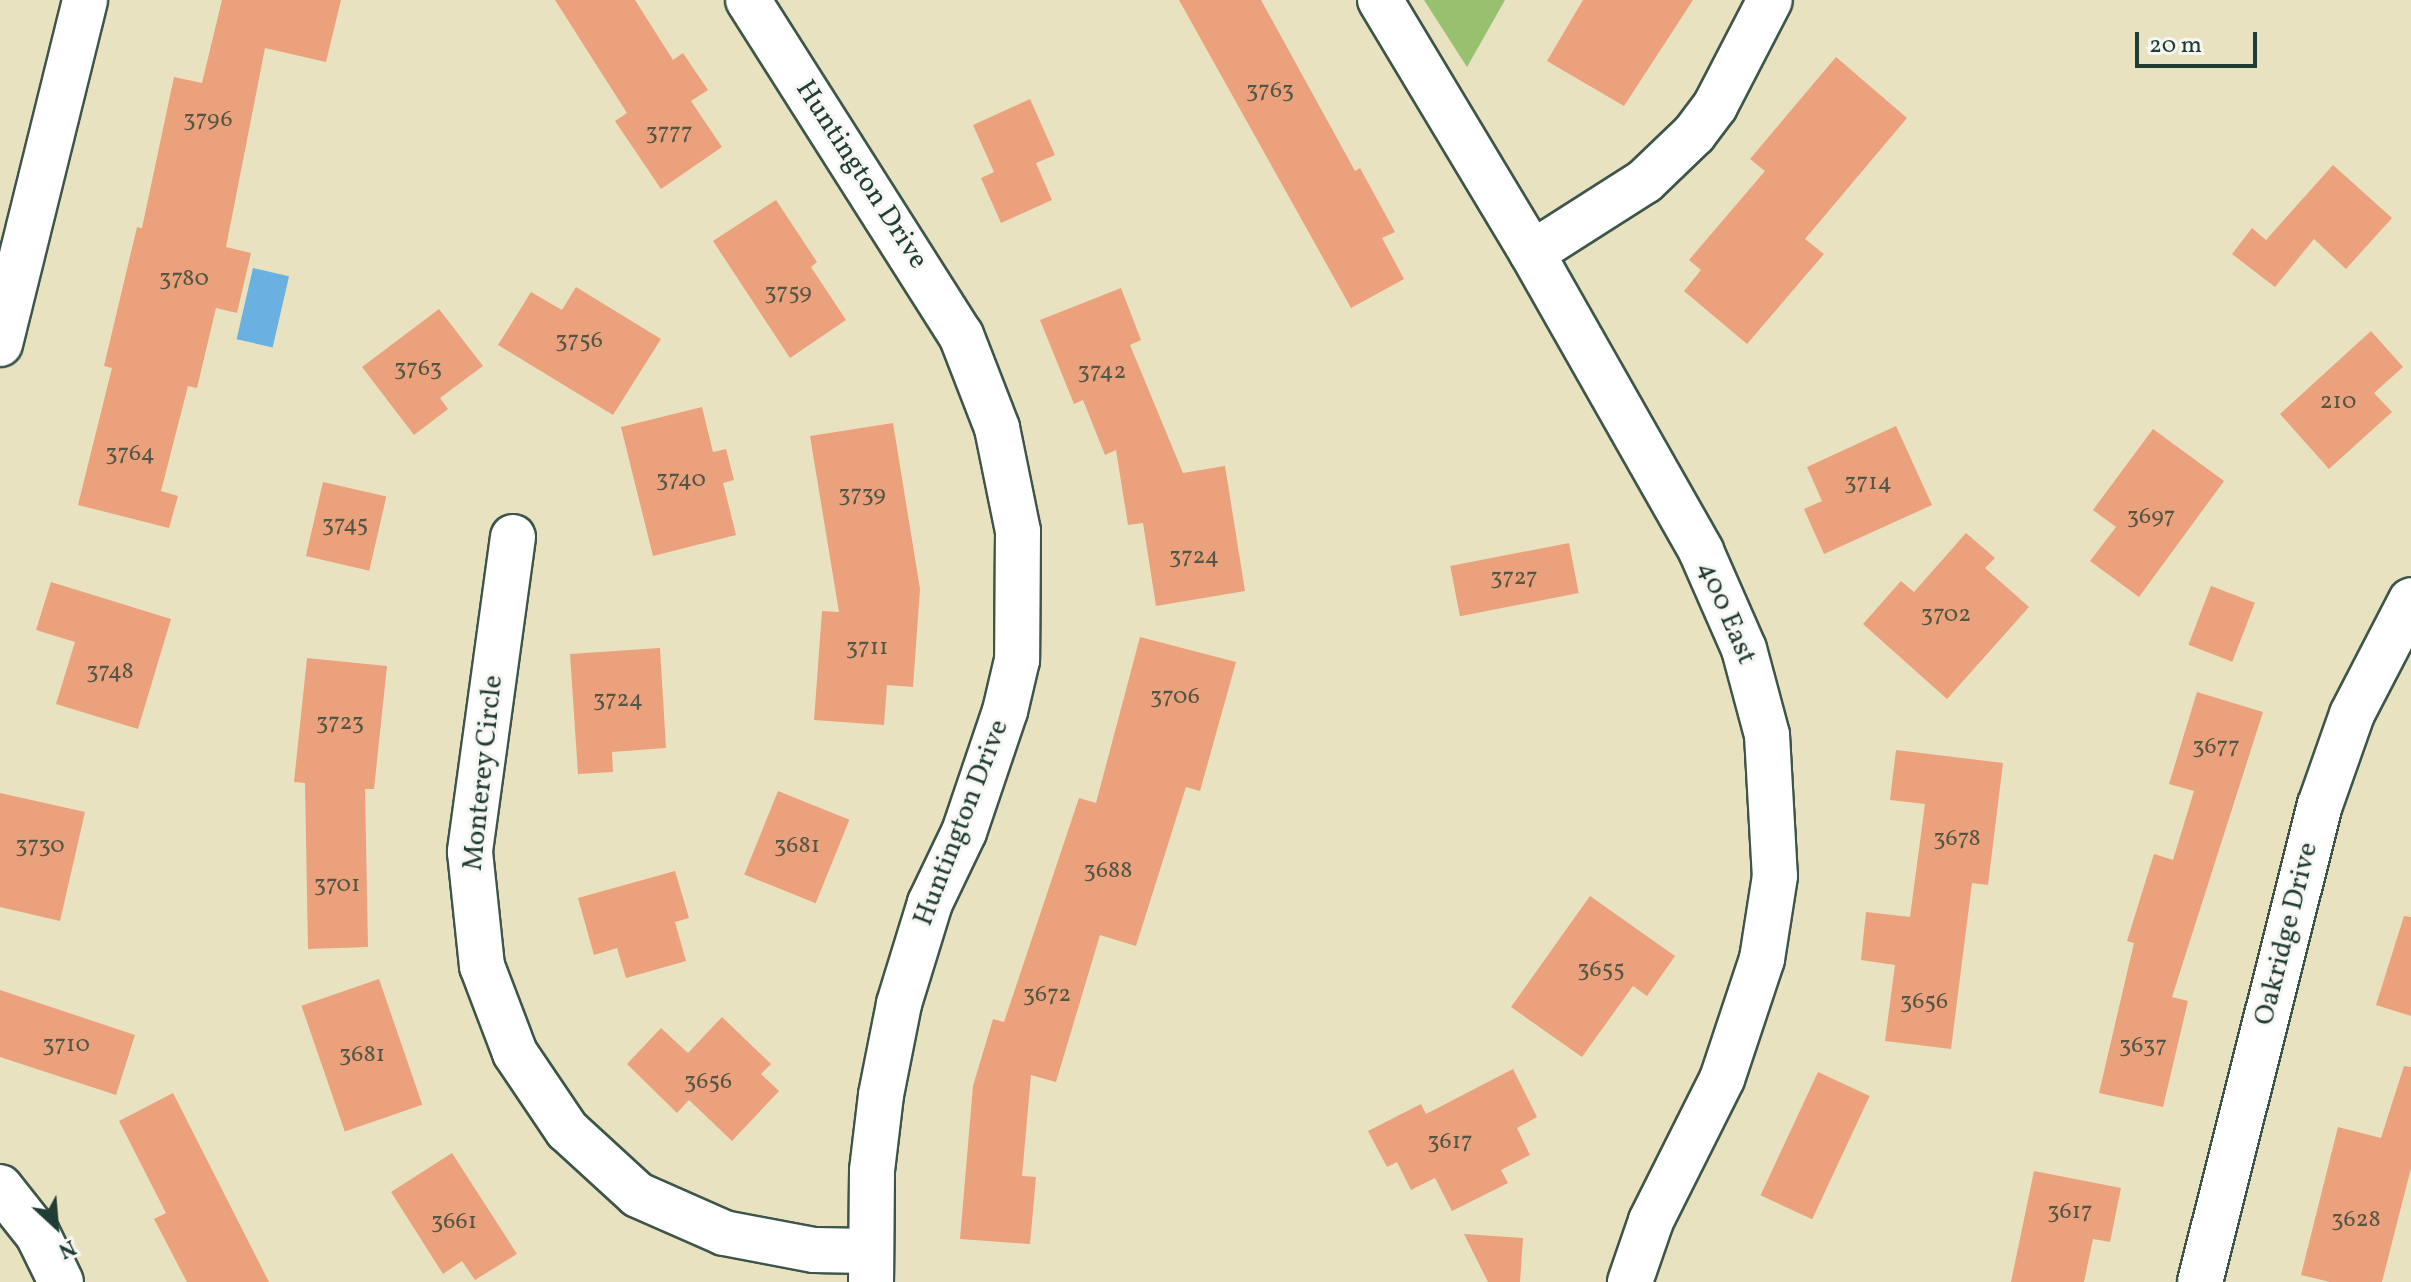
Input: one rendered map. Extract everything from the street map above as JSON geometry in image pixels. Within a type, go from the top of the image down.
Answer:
[{"type":"street","points":[[0,344],[85,0]]},
{"type":"street","name":"Huntington Drive","points":[[748,0],[961,335],[997,428],[1018,531],[1017,660],[988,769],[930,903],[899,1004],[881,1095],[870,1266]]},
{"type":"street","name":"400 East","points":[[1380,0],[1532,253],[1726,601],[1758,693],[1773,784],[1775,876],[1752,1000],[1722,1079],[1651,1221],[1630,1282]]},
{"type":"street","points":[[1532,253],[1645,181],[1694,134],[1715,106],[1770,0]]},
{"type":"street","name":"Monterey Circle","points":[[513,537],[470,852],[472,910],[482,966],[515,1053],[567,1130],[638,1195],[724,1233],[814,1250],[870,1266]]},
{"type":"street","name":"Oakridge Drive","points":[[2200,1282],[2320,805],[2352,714],[2404,628]]},
{"type":"street","points":[[0,1187],[38,1235],[61,1282]]},
{"type":"green space","points":[[1424,0],[1505,0],[1467,67]]},
{"type":"water","points":[[253,268],[289,276],[273,347],[237,339]]},
{"type":"building","points":[[222,0],[341,0],[326,62],[265,48],[226,247],[251,253],[237,313],[216,308],[197,388],[188,386],[161,491],[178,496],[169,528],[78,505],[112,368],[104,366],[137,227],[142,228],[174,77],[202,83]]},
{"type":"building","points":[[555,0],[635,0],[673,60],[683,53],[708,90],[691,101],[722,147],[661,189],[615,121],[627,113]]},
{"type":"building","points":[[1179,0],[1261,0],[1355,171],[1360,168],[1395,232],[1382,238],[1404,279],[1351,308]]},
{"type":"building","points":[[1583,0],[1693,0],[1624,106],[1547,61]]},
{"type":"building","points":[[1836,57],[1907,118],[1805,239],[1824,254],[1747,344],[1684,291],[1701,270],[1689,260],[1765,171],[1750,159]]},
{"type":"building","points":[[1030,99],[1055,155],[1036,163],[1052,200],[1001,223],[981,178],[994,172],[973,125]]},
{"type":"building","points":[[2333,165],[2392,218],[2346,269],[2314,239],[2275,287],[2232,254],[2252,228],[2266,240]]},
{"type":"building","points":[[776,200],[817,262],[811,267],[846,320],[790,358],[713,241]]},
{"type":"building","points":[[576,287],[661,339],[613,415],[498,345],[531,292],[562,310]]},
{"type":"building","points":[[1121,288],[1141,340],[1130,345],[1183,473],[1225,466],[1245,591],[1156,606],[1143,523],[1128,525],[1116,450],[1105,455],[1083,400],[1074,404],[1040,320]]},
{"type":"building","points":[[439,309],[483,366],[440,398],[448,409],[414,435],[362,367]]},
{"type":"building","points":[[2371,331],[2403,367],[2374,393],[2392,412],[2329,469],[2280,414]]},
{"type":"building","points":[[702,407],[713,452],[726,449],[734,480],[723,483],[736,535],[653,556],[621,427]]},
{"type":"building","points":[[893,423],[920,589],[913,687],[887,685],[884,725],[814,720],[822,611],[839,612],[810,436]]},
{"type":"building","points":[[1896,426],[1932,505],[1824,554],[1804,509],[1822,501],[1807,467]]},
{"type":"building","points":[[2153,429],[2224,481],[2139,597],[2090,561],[2116,527],[2093,510]]},
{"type":"building","points":[[323,482],[386,497],[369,571],[306,556]]},
{"type":"building","points":[[1966,533],[1995,558],[1985,568],[2029,607],[1947,699],[1863,624],[1901,581],[1914,592]]},
{"type":"building","points":[[1569,543],[1579,593],[1460,616],[1450,566]]},
{"type":"building","points":[[51,582],[171,619],[138,729],[56,704],[75,642],[36,630]]},
{"type":"building","points":[[2211,586],[2255,603],[2232,662],[2188,645]]},
{"type":"building","points":[[1140,637],[1236,662],[1200,791],[1186,787],[1136,946],[1100,935],[1056,1082],[1031,1075],[1022,1176],[1036,1177],[1030,1244],[960,1239],[973,1086],[993,1019],[1004,1022],[1079,798],[1096,803]]},
{"type":"building","points":[[660,648],[666,748],[612,752],[613,772],[578,774],[570,654]]},
{"type":"building","points":[[307,658],[387,666],[374,789],[365,789],[368,947],[308,949],[305,783],[294,782]]},
{"type":"building","points":[[2197,692],[2263,712],[2172,997],[2188,1001],[2163,1107],[2099,1093],[2134,943],[2127,941],[2154,854],[2173,860],[2194,791],[2169,784]]},
{"type":"building","points":[[1896,750],[2003,763],[1988,885],[1972,883],[1951,1049],[1885,1041],[1895,965],[1861,960],[1866,912],[1910,917],[1925,804],[1890,800]]},
{"type":"building","points":[[778,791],[849,820],[816,903],[744,874]]},
{"type":"building","points":[[0,793],[85,812],[60,921],[0,907]]},
{"type":"building","points":[[675,871],[689,918],[675,922],[686,961],[626,978],[617,948],[594,955],[578,898]]},
{"type":"building","points":[[1590,896],[1675,956],[1647,996],[1633,986],[1582,1057],[1511,1007]]},
{"type":"building","points":[[2404,916],[2411,917],[2411,1016],[2376,1005]]},
{"type":"building","points":[[379,979],[422,1105],[345,1131],[301,1006]]},
{"type":"building","points":[[0,990],[135,1035],[116,1095],[0,1057]]},
{"type":"building","points":[[722,1017],[771,1064],[761,1074],[779,1091],[732,1141],[689,1100],[677,1113],[627,1064],[661,1028],[688,1053]]},
{"type":"building","points":[[2404,1066],[2411,1067],[2411,1168],[2382,1282],[2330,1282],[2301,1275],[2338,1127],[2381,1138]]},
{"type":"building","points":[[1513,1069],[1537,1117],[1517,1128],[1530,1155],[1501,1170],[1508,1183],[1452,1211],[1435,1178],[1411,1190],[1397,1162],[1387,1167],[1368,1131],[1421,1104],[1426,1114]]},
{"type":"building","points":[[1818,1072],[1870,1096],[1812,1219],[1761,1195]]},
{"type":"building","points":[[173,1093],[269,1282],[187,1282],[154,1219],[166,1213],[119,1121]]},
{"type":"building","points":[[452,1153],[517,1254],[475,1280],[462,1261],[443,1274],[391,1192]]},
{"type":"building","points":[[2034,1171],[2121,1188],[2110,1242],[2093,1239],[2084,1282],[2011,1282]]},
{"type":"building","points":[[1464,1234],[1523,1238],[1520,1282],[1488,1282]]}]
